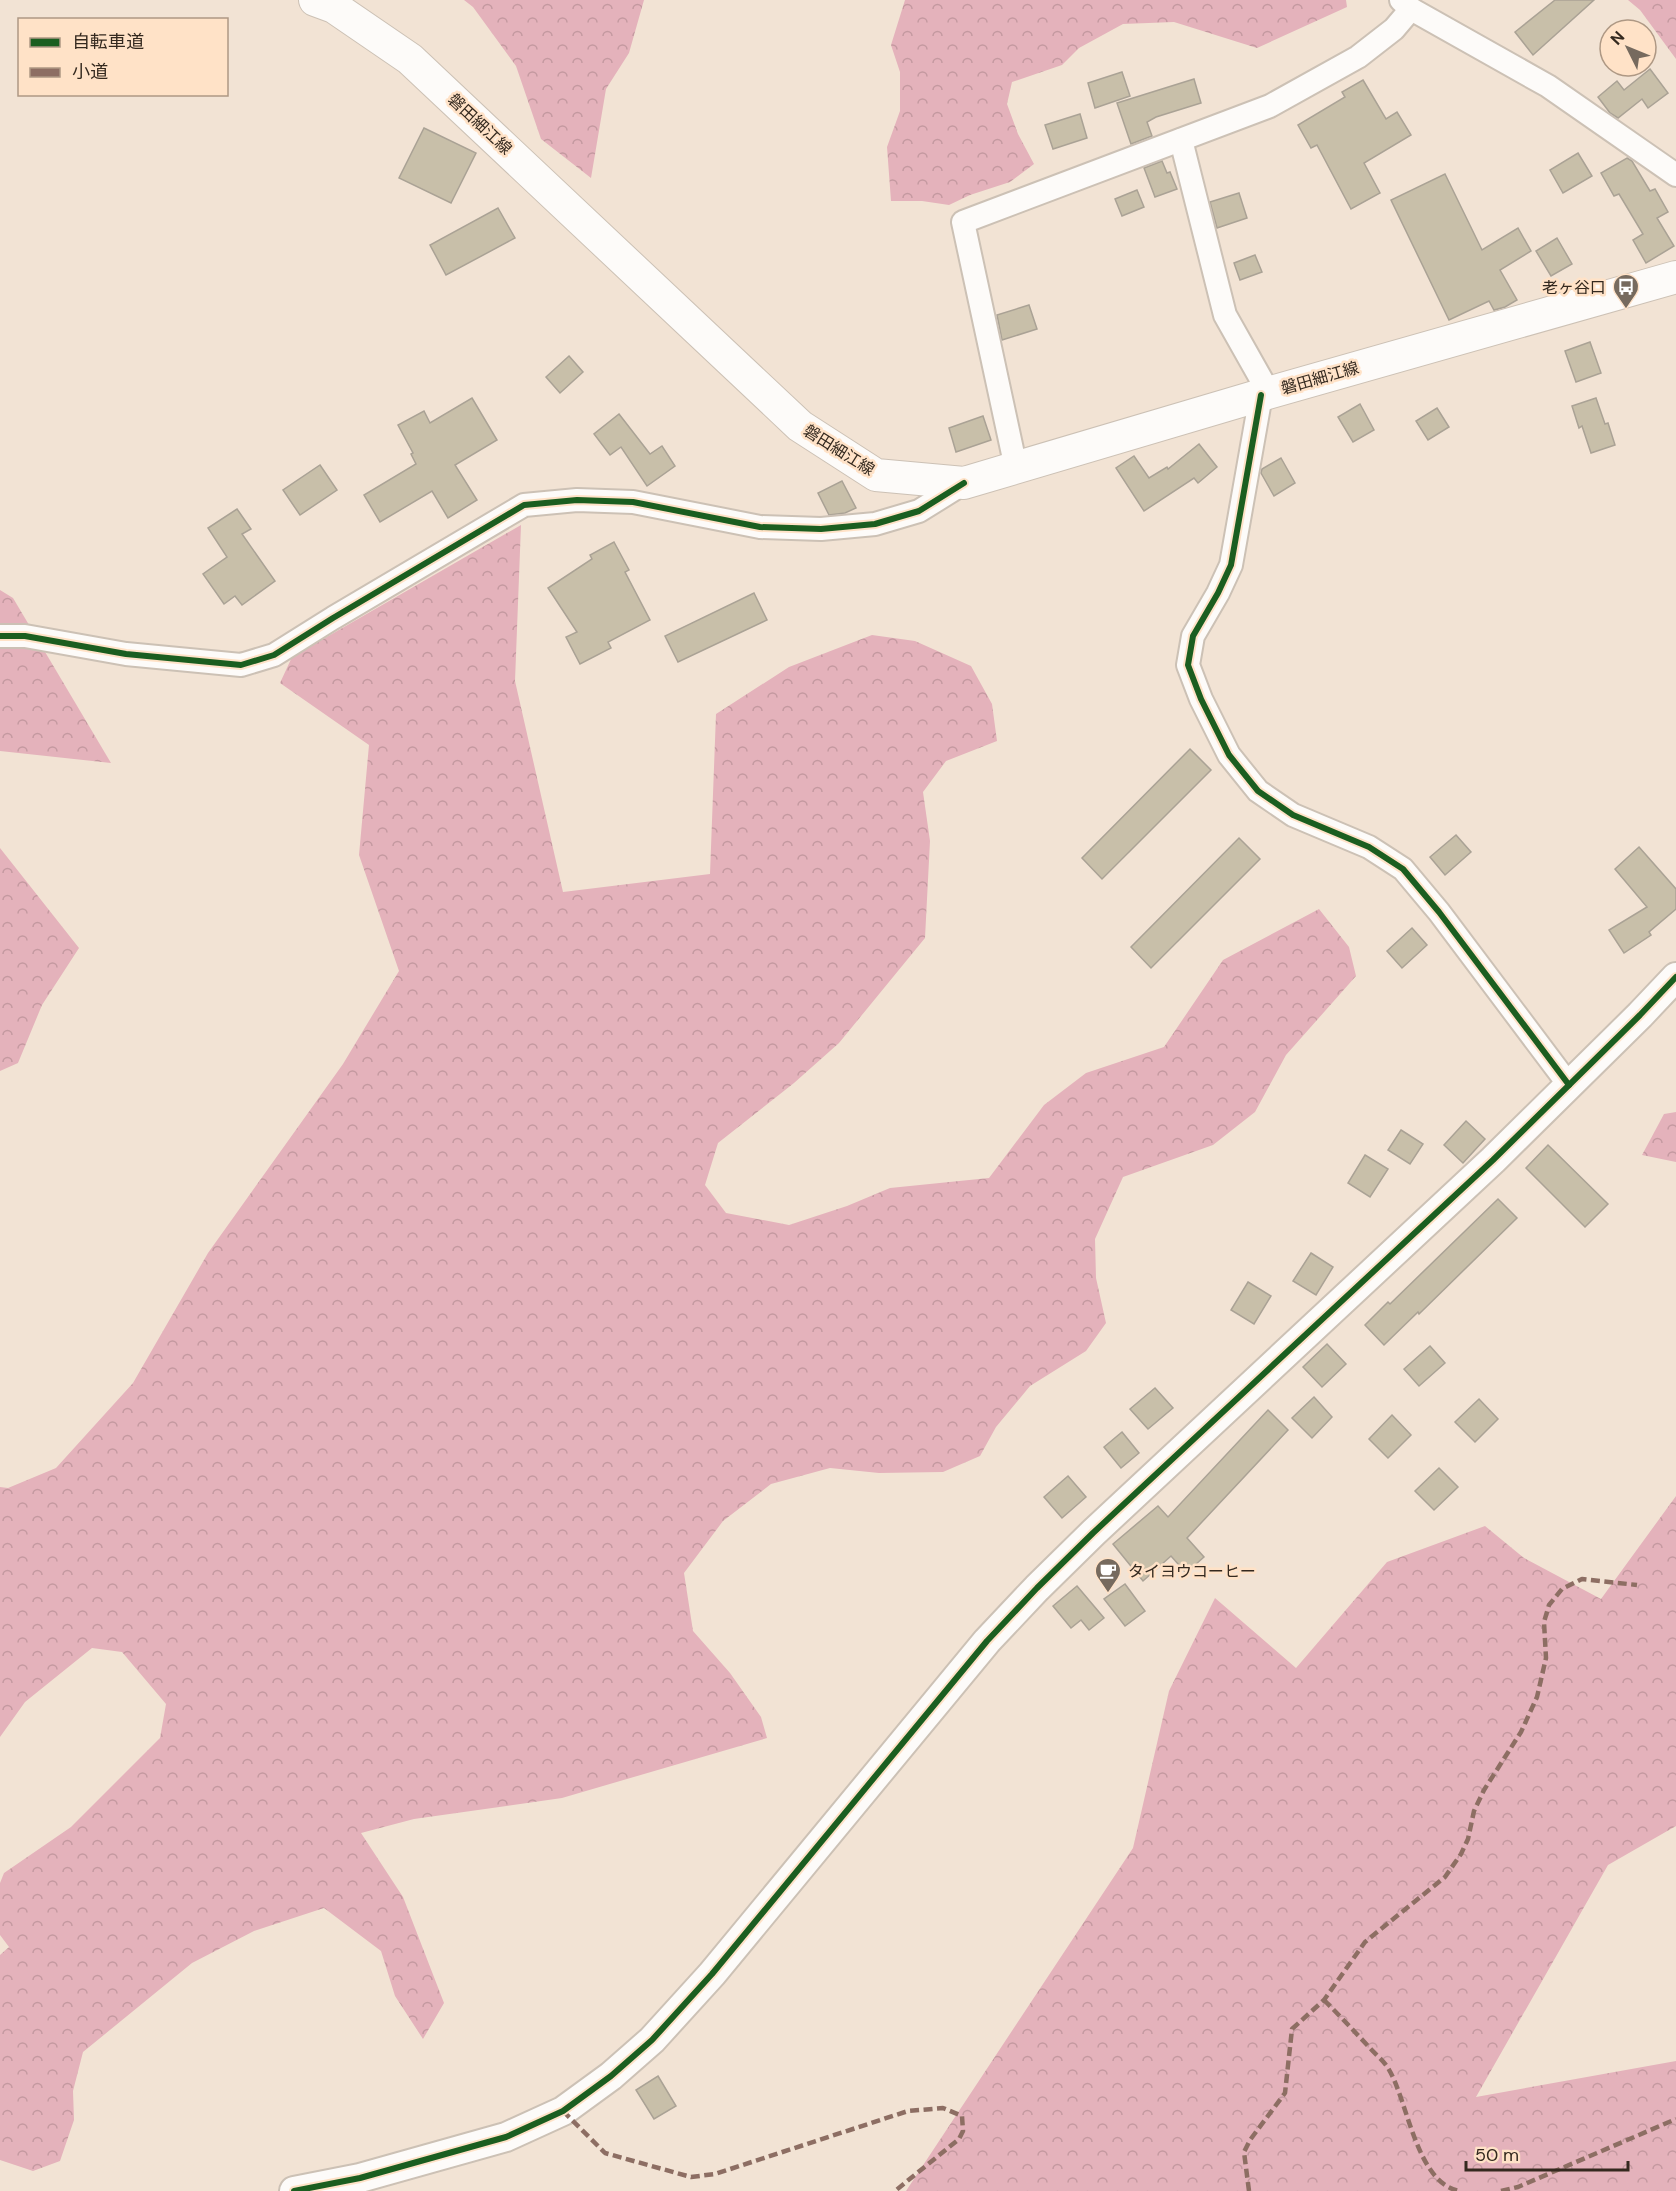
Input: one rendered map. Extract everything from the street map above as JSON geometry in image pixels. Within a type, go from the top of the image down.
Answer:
[{"type":"main road","name":"磐田細江線","points":[[315,0],[334,7],[410,59],[800,426],[876,475],[964,483],[1265,394],[1676,277]]},
{"type":"street","points":[[1016,468],[963,222],[1270,106],[1358,57],[1394,29],[1406,4],[1548,86],[1676,175]]},
{"type":"street","points":[[1181,140],[1225,315],[1265,394],[1231,565],[1193,636],[1188,665],[1201,699],[1229,755],[1258,791],[1293,815],[1369,847],[1403,869],[1569,1085]]},
{"type":"street","points":[[0,636],[25,636],[126,654],[241,665],[274,655],[524,505],[577,500],[633,502],[760,526],[821,529],[875,524],[919,512],[964,483]]},
{"type":"street","points":[[294,2191],[360,2178],[506,2137],[564,2111],[619,2069],[652,2040],[712,1974],[979,1650],[1037,1588],[1493,1160],[1676,977]]},
{"type":"green space","points":[[464,0],[644,0],[629,53],[606,89],[591,178],[541,139],[516,66],[473,7]]},
{"type":"green space","points":[[905,0],[1346,0],[1347,7],[1257,48],[1174,22],[1123,24],[1079,48],[1062,65],[1012,82],[1007,104],[1018,134],[1034,164],[1010,182],[970,195],[949,205],[922,201],[891,201],[887,147],[900,111],[900,72],[891,45]]},
{"type":"green space","points":[[1628,0],[1676,0],[1676,59],[1658,34],[1658,18],[1646,18]]},
{"type":"green space","points":[[521,525],[515,681],[563,892],[710,874],[716,714],[789,667],[872,635],[915,641],[971,666],[992,704],[997,741],[946,761],[923,792],[930,841],[925,938],[839,1043],[794,1083],[718,1143],[705,1185],[726,1213],[789,1225],[847,1206],[890,1188],[989,1178],[1044,1105],[1086,1073],[1164,1047],[1223,960],[1319,909],[1349,947],[1356,976],[1286,1055],[1255,1112],[1213,1145],[1123,1177],[1095,1239],[1096,1278],[1106,1323],[1086,1351],[1030,1386],[996,1427],[980,1456],[943,1472],[879,1473],[830,1468],[771,1484],[723,1521],[684,1573],[693,1631],[730,1673],[761,1717],[767,1738],[562,1798],[414,1819],[361,1833],[403,1897],[444,2003],[423,2039],[395,1996],[381,1951],[324,1908],[254,1931],[192,1963],[83,2052],[73,2091],[74,2120],[60,2161],[33,2171],[0,2160],[0,1955],[9,1947],[0,1935],[0,1883],[4,1873],[71,1827],[160,1738],[166,1704],[122,1652],[92,1648],[25,1702],[0,1737],[0,1487],[8,1488],[56,1468],[133,1383],[208,1253],[343,1064],[399,971],[359,855],[369,745],[280,683],[292,657]]},
{"type":"green space","points":[[0,590],[13,598],[111,763],[0,751]]},
{"type":"green space","points":[[0,848],[79,948],[42,1005],[18,1063],[0,1071]]},
{"type":"green space","points":[[1676,1112],[1676,1162],[1642,1155],[1664,1114]]},
{"type":"green space","points":[[1676,1496],[1676,1826],[1608,1865],[1476,2097],[1676,2061],[1676,2191],[906,2191],[1133,1848],[1169,1691],[1215,1598],[1296,1668],[1387,1562],[1485,1526],[1524,1558],[1601,1599]]},
{"type":"building","points":[[1555,0],[1594,0],[1533,55],[1515,32]]},
{"type":"building","points":[[1122,72],[1130,96],[1095,108],[1088,83]]},
{"type":"building","points":[[1639,78],[1657,78],[1668,93],[1648,108],[1642,99],[1618,118],[1610,113],[1598,97],[1617,81],[1624,90]]},
{"type":"building","points":[[1194,79],[1201,103],[1147,122],[1152,136],[1131,144],[1117,103]]},
{"type":"building","points":[[1363,80],[1386,119],[1397,112],[1411,135],[1364,163],[1380,193],[1351,209],[1317,145],[1311,148],[1298,125],[1345,97],[1342,92]]},
{"type":"building","points":[[1080,114],[1087,138],[1053,149],[1045,125]]},
{"type":"building","points":[[424,128],[476,153],[451,203],[399,178]]},
{"type":"building","points":[[1578,153],[1592,176],[1563,193],[1550,170]]},
{"type":"building","points":[[1627,158],[1632,161],[1650,191],[1655,189],[1668,212],[1657,218],[1674,246],[1646,263],[1633,240],[1643,234],[1619,194],[1614,196],[1601,173]]},
{"type":"building","points":[[1162,161],[1167,173],[1170,172],[1177,189],[1155,197],[1144,168]]},
{"type":"building","points":[[1445,174],[1482,250],[1518,228],[1531,251],[1500,270],[1517,300],[1494,310],[1489,301],[1449,320],[1391,200]]},
{"type":"building","points":[[1137,190],[1144,207],[1122,216],[1115,199]]},
{"type":"building","points":[[1239,193],[1247,218],[1217,228],[1210,202]]},
{"type":"building","points":[[498,208],[515,238],[446,275],[430,245]]},
{"type":"building","points":[[1557,238],[1572,264],[1551,276],[1536,251]]},
{"type":"building","points":[[1255,255],[1262,272],[1240,280],[1234,263]]},
{"type":"building","points":[[1029,305],[1037,329],[1002,340],[997,315]]},
{"type":"building","points":[[1590,342],[1601,373],[1576,382],[1565,351]]},
{"type":"building","points":[[569,356],[583,372],[560,393],[546,377]]},
{"type":"building","points":[[472,398],[497,440],[455,465],[477,500],[448,518],[432,491],[380,522],[364,495],[416,464],[411,454],[413,453],[398,425],[424,411],[430,423]]},
{"type":"building","points":[[1596,398],[1615,445],[1591,453],[1572,406]]},
{"type":"building","points":[[1360,404],[1374,430],[1353,442],[1338,417]]},
{"type":"building","points":[[1437,408],[1449,427],[1428,440],[1416,421]]},
{"type":"building","points":[[619,414],[650,454],[662,446],[675,466],[647,486],[621,447],[610,455],[594,434]]},
{"type":"building","points":[[983,416],[991,440],[956,452],[949,428]]},
{"type":"building","points":[[1199,444],[1217,467],[1198,483],[1194,478],[1144,511],[1116,468],[1134,456],[1149,478],[1167,467],[1168,469]]},
{"type":"building","points":[[1281,458],[1295,483],[1274,496],[1261,473],[1262,469]]},
{"type":"building","points":[[320,465],[337,490],[300,515],[283,490]]},
{"type":"building","points":[[842,481],[856,508],[845,513],[829,515],[818,493]]},
{"type":"building","points":[[237,509],[251,529],[242,534],[275,581],[242,605],[235,596],[224,604],[203,574],[227,557],[208,528]]},
{"type":"building","points":[[614,542],[629,570],[625,572],[650,620],[608,642],[611,648],[580,664],[566,637],[577,632],[548,588],[592,559],[590,555]]},
{"type":"building","points":[[754,593],[767,620],[678,662],[665,636]]},
{"type":"building","points":[[1190,749],[1211,770],[1102,879],[1082,858]]},
{"type":"building","points":[[1456,835],[1471,852],[1445,875],[1430,857]]},
{"type":"building","points":[[1239,838],[1260,859],[1151,968],[1131,947]]},
{"type":"building","points":[[1639,847],[1676,889],[1676,909],[1649,932],[1651,935],[1624,953],[1609,930],[1647,907],[1615,869]]},
{"type":"building","points":[[1412,928],[1427,945],[1402,968],[1387,951]]},
{"type":"building","points":[[1466,1121],[1485,1139],[1463,1163],[1444,1145]]},
{"type":"building","points":[[1401,1130],[1423,1144],[1410,1164],[1388,1150]]},
{"type":"building","points":[[1548,1145],[1608,1204],[1585,1227],[1526,1168]]},
{"type":"building","points":[[1365,1155],[1388,1169],[1370,1197],[1348,1183]]},
{"type":"building","points":[[1498,1199],[1517,1218],[1384,1345],[1365,1325],[1388,1302],[1390,1304]]},
{"type":"building","points":[[1311,1253],[1333,1267],[1316,1295],[1293,1281]]},
{"type":"building","points":[[1248,1282],[1271,1296],[1254,1324],[1231,1310]]},
{"type":"building","points":[[1327,1344],[1346,1364],[1322,1387],[1303,1367]]},
{"type":"building","points":[[1430,1346],[1445,1363],[1419,1386],[1404,1369]]},
{"type":"building","points":[[1155,1388],[1173,1408],[1148,1429],[1130,1409]]},
{"type":"building","points":[[1314,1397],[1332,1417],[1312,1438],[1292,1418]]},
{"type":"building","points":[[1479,1399],[1498,1419],[1475,1442],[1455,1422]]},
{"type":"building","points":[[1268,1410],[1288,1430],[1187,1538],[1204,1557],[1186,1573],[1171,1556],[1143,1581],[1113,1544],[1158,1506],[1168,1517]]},
{"type":"building","points":[[1392,1415],[1411,1435],[1388,1458],[1369,1439]]},
{"type":"building","points":[[1122,1432],[1139,1453],[1121,1468],[1104,1447]]},
{"type":"building","points":[[1439,1468],[1458,1487],[1434,1510],[1415,1491]]},
{"type":"building","points":[[1068,1476],[1086,1497],[1062,1518],[1044,1497]]},
{"type":"building","points":[[1125,1584],[1145,1611],[1125,1626],[1104,1599]]},
{"type":"building","points":[[1077,1586],[1104,1618],[1089,1630],[1081,1620],[1071,1628],[1053,1606]]},
{"type":"building","points":[[658,2076],[676,2106],[654,2119],[636,2090]]},
{"type":"marked path","points":[[1249,2191],[1244,2152],[1250,2140],[1285,2093],[1292,2029],[1324,2000],[1365,1942],[1445,1877],[1461,1854],[1468,1839],[1474,1811],[1484,1790],[1521,1732],[1537,1697],[1546,1658],[1544,1622],[1549,1605],[1562,1589],[1582,1579],[1637,1585]]},
{"type":"marked path","points":[[1324,2000],[1386,2065],[1395,2082],[1423,2157],[1433,2173],[1445,2185],[1460,2191]]},
{"type":"marked path","points":[[563,2111],[605,2153],[691,2177],[715,2174],[908,2111],[943,2108],[962,2116],[963,2131],[959,2139],[895,2191]]},
{"type":"marked path","points":[[1501,2191],[1518,2187],[1676,2119]]},
{"type":"cycle path","points":[[1261,395],[1231,565],[1193,636],[1188,665],[1201,699],[1229,755],[1258,791],[1293,815],[1369,847],[1403,869],[1439,912],[1569,1085]]},
{"type":"cycle path","points":[[0,636],[25,636],[126,654],[241,665],[274,655],[524,505],[577,500],[633,502],[760,527],[821,529],[875,524],[919,511],[964,483]]},
{"type":"cycle path","points":[[294,2191],[360,2178],[506,2137],[563,2111],[611,2076],[652,2040],[712,1974],[987,1641],[1037,1588],[1493,1160],[1676,977]]},
{"type":"place","name":"老ヶ谷口","points":[[1626,310]]},
{"type":"place","name":"タイヨウコーヒー","points":[[1108,1594]]}]
